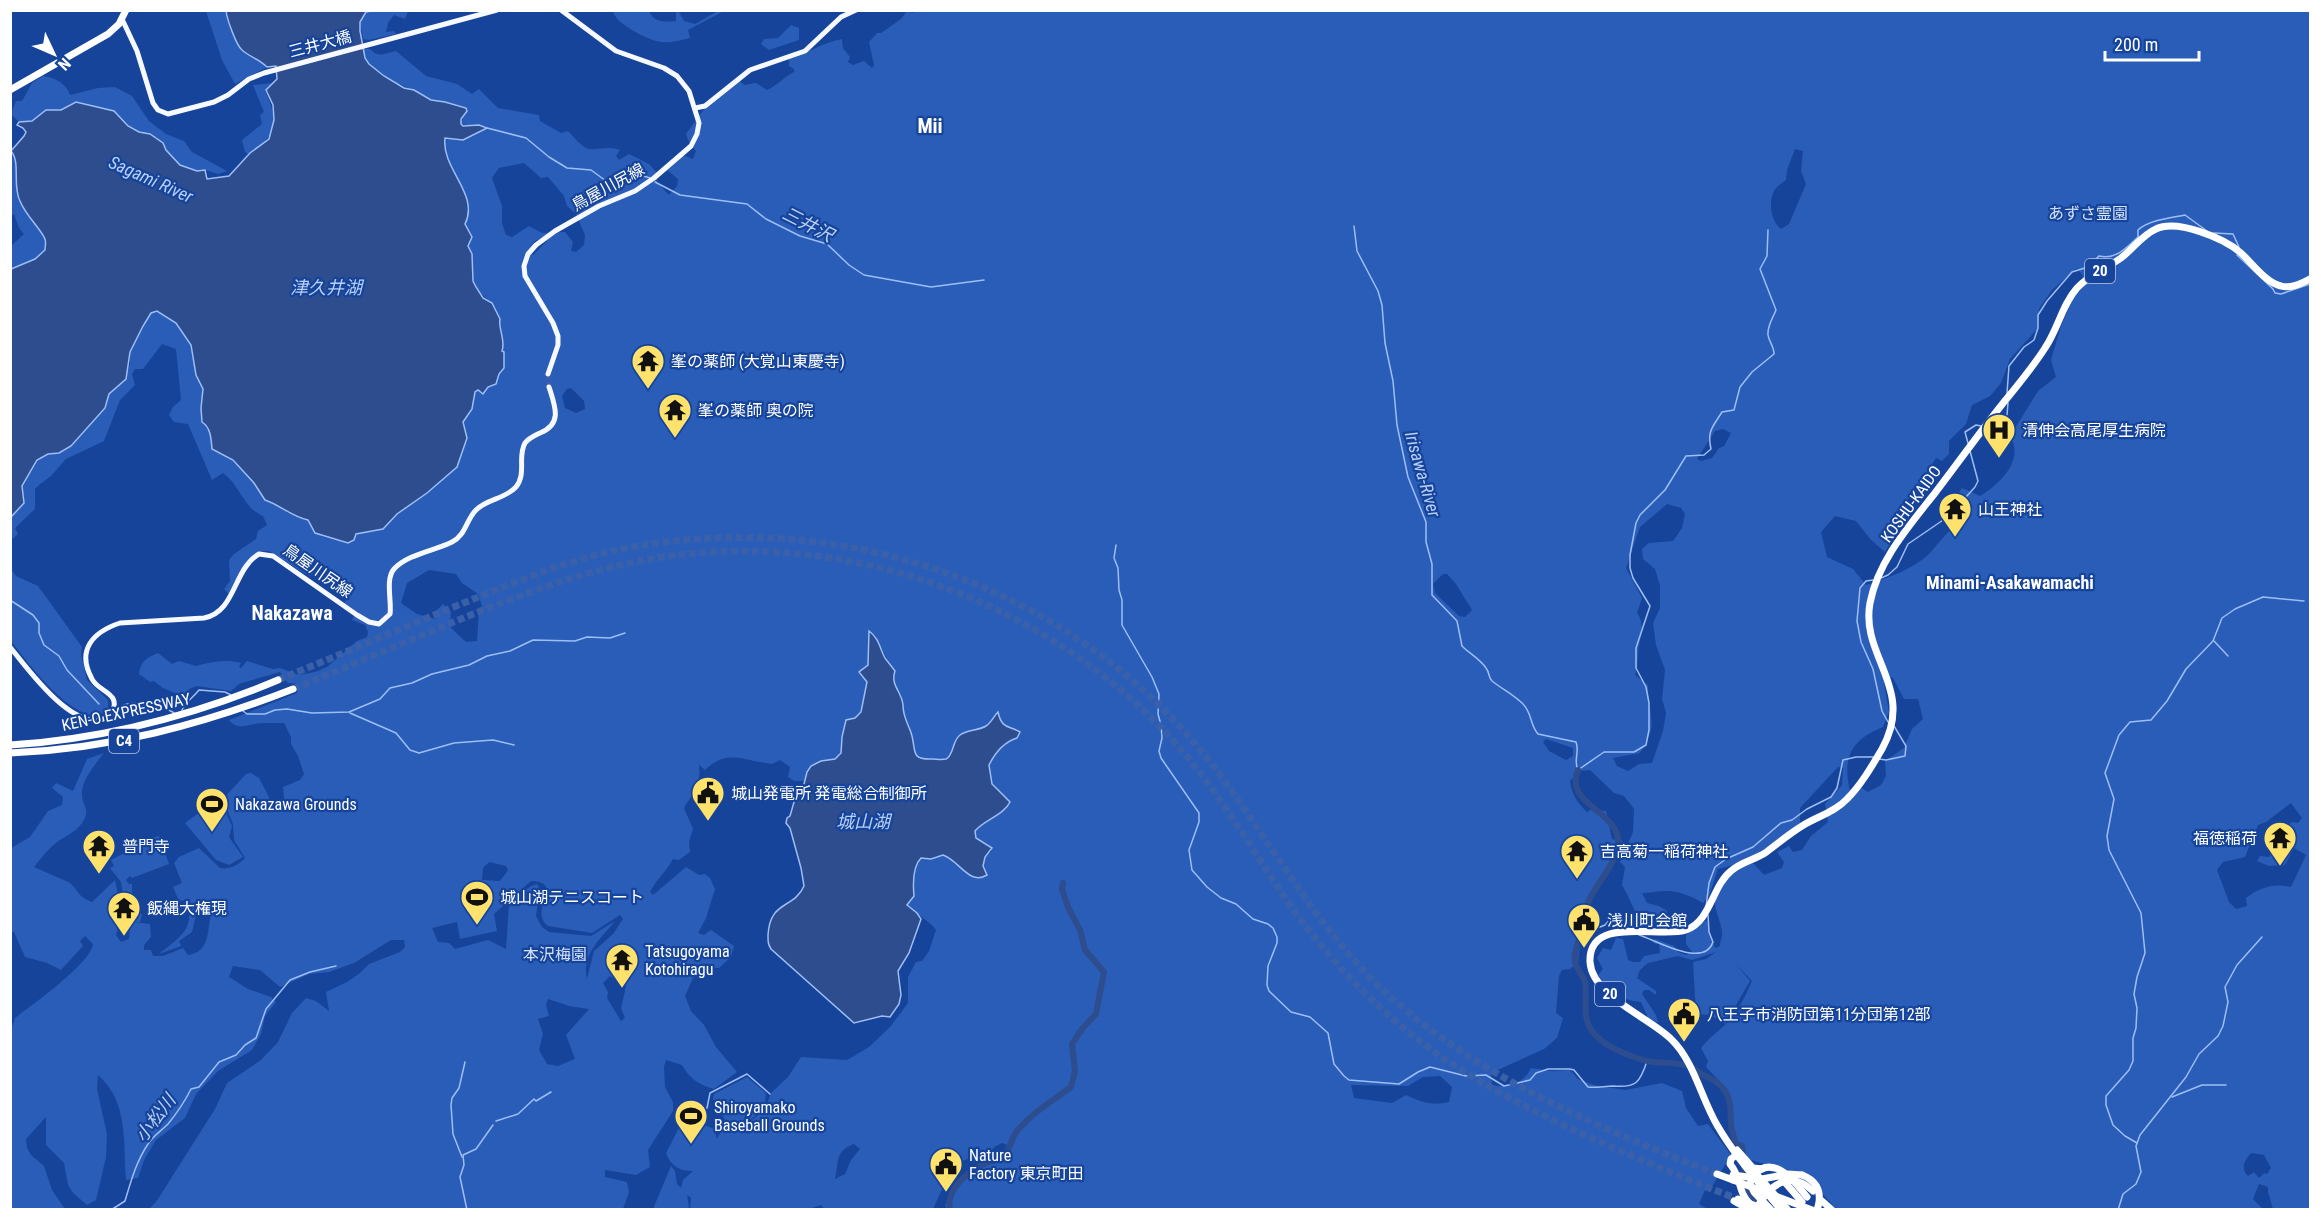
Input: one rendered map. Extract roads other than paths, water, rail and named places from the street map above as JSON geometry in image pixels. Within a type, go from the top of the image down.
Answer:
[{"type":"highway","points":[[10,90],[108,34],[122,19],[126,10]]},
{"type":"highway","name":"KOSHU-KAIDO","points":[[1788,1209],[1752,1173],[1724,1136],[1684,1058],[1668,1036],[1611,995],[1594,977],[1591,957],[1596,943],[1608,934],[1634,931],[1682,931],[1695,925],[1728,873],[1739,865],[1767,852],[1803,825],[1842,804],[1850,796],[1879,754],[1891,723],[1892,704],[1888,678],[1868,626],[1870,604],[1879,577],[1899,538],[2046,348],[2067,303],[2077,288],[2120,258],[2153,231],[2165,226],[2183,227],[2238,250],[2277,285],[2294,286],[2310,279]]},
{"type":"highway","name":"KEN-O EXPRESSWAY","points":[[10,745],[87,736],[164,721],[226,701],[278,680]]},
{"type":"highway","name":"KEN-O EXPRESSWAY","points":[[10,753],[68,749],[169,731],[235,712],[293,689]]},
{"type":"highway","name":"KOSHU-KAIDO","points":[[1724,1136],[1739,1156]]},
{"type":"highway","name":"20","points":[[1739,1156],[1731,1159],[1730,1164],[1737,1172],[1744,1197],[1755,1209]]},
{"type":"highway","points":[[1752,1173],[1768,1167],[1778,1169],[1812,1205]]},
{"type":"highway","points":[[1718,1172],[1812,1205],[1832,1209]]},
{"type":"highway","points":[[1769,1188],[1765,1178],[1772,1172]]},
{"type":"highway","points":[[1752,1173],[1772,1172],[1779,1175],[1812,1205]]},
{"type":"highway","name":"KOSHU-KAIDO","points":[[1752,1173],[1752,1190],[1772,1209]]},
{"type":"highway","name":"20","points":[[1752,1173],[1781,1209]]},
{"type":"highway","points":[[1733,1178],[1762,1179],[1790,1174],[1802,1175],[1816,1184],[1820,1193],[1812,1205]]},
{"type":"highway","points":[[1755,1209],[1768,1192],[1784,1181],[1800,1181],[1814,1191]]},
{"type":"highway","points":[[1750,1209],[1737,1200],[1767,1209]]},
{"type":"main road","name":"三井大橋","points":[[122,19],[137,51],[152,102],[162,112],[169,113],[219,100],[251,78],[275,70],[497,10]]},
{"type":"main road","points":[[561,10],[616,51],[674,74],[686,87],[696,108],[705,106],[750,69],[805,51],[841,16],[856,10]]},
{"type":"main road","name":"鳥屋川尻線","points":[[548,374],[557,349],[558,336],[553,323],[525,276],[524,266],[528,254],[555,231],[601,205],[635,191],[661,173],[694,141],[699,123],[696,108]]},
{"type":"main road","name":"鳥屋川尻線","points":[[10,647],[44,688],[59,702],[82,717],[101,720],[111,715],[113,702],[109,693],[94,682],[90,675],[86,652],[90,641],[103,631],[120,623],[204,618],[215,615],[224,607],[248,563],[261,554],[270,554],[281,561],[363,620],[379,624],[390,614],[391,575],[394,569],[415,556],[457,539],[478,509],[508,494],[516,487],[522,472],[522,455],[526,442],[531,437],[549,429],[556,421],[556,407],[549,387]]},
{"type":"water","name":"津久井湖","points":[[226,11],[371,11],[366,12],[360,22],[365,58],[369,64],[404,88],[414,90],[431,100],[466,108],[467,111],[461,119],[463,126],[479,125],[487,128],[463,140],[445,138],[445,149],[468,202],[465,224],[472,237],[468,246],[472,254],[473,281],[483,298],[492,303],[500,319],[504,368],[496,384],[488,387],[483,394],[478,390],[475,392],[472,409],[463,422],[467,438],[457,467],[427,493],[397,514],[383,529],[356,534],[354,540],[348,543],[315,533],[308,520],[265,500],[254,483],[233,460],[212,449],[209,430],[202,422],[203,389],[196,375],[191,345],[176,323],[157,311],[151,313],[130,352],[126,379],[109,394],[105,408],[71,446],[59,453],[48,454],[37,460],[22,486],[24,503],[11,517],[11,269],[35,259],[45,250],[46,243],[22,206],[18,195],[15,161],[11,151],[26,132],[17,125],[19,122],[32,121],[46,110],[61,110],[76,102],[114,111],[128,126],[139,132],[150,134],[163,143],[166,150],[180,165],[197,171],[205,170],[207,179],[229,176],[250,153],[269,139],[274,120],[273,105],[266,90],[277,79],[276,66],[267,67],[240,47],[232,32]]},
{"type":"water","name":"城山湖","points":[[869,631],[895,671],[895,684],[902,700],[917,756],[925,759],[946,759],[960,735],[986,726],[998,712],[1006,726],[1020,732],[1017,738],[1000,748],[989,765],[992,784],[1010,802],[1007,807],[975,831],[976,838],[992,848],[985,857],[983,866],[987,875],[981,878],[969,875],[943,855],[931,859],[921,858],[915,871],[914,896],[907,905],[921,919],[909,953],[898,971],[901,995],[899,1004],[890,1017],[882,1016],[854,1023],[771,949],[768,935],[773,916],[800,893],[804,886],[790,828],[786,823],[787,818],[790,816],[794,802],[802,792],[807,772],[811,766],[821,761],[835,759],[841,753],[846,720],[855,718],[861,712],[867,682],[859,672],[868,665]]},
{"type":"waterway","name":"三井沢","points":[[487,128],[526,138],[567,168],[591,170],[606,181],[615,181],[634,173],[650,178]]},
{"type":"waterway","name":"三井沢","points":[[655,182],[680,195],[747,204],[766,219],[800,236],[827,244],[849,265],[864,275],[931,287],[984,280]]},
{"type":"waterway","points":[[2007,393],[2009,366],[2024,347],[2034,340],[2038,328],[2038,315],[2072,272],[2088,267],[2099,256],[2116,255],[2138,237],[2138,230],[2166,218],[2185,215],[2207,231]]},
{"type":"waterway","name":"Irisawa-River","points":[[1354,226],[1357,251],[1378,291],[1382,305],[1397,425],[1408,477],[1426,522],[1426,542],[1432,564],[1432,595],[1457,621],[1462,646],[1484,665],[1492,681],[1523,704],[1538,734],[1576,742],[1578,770],[1604,752],[1634,752],[1646,745],[1649,730],[1649,703],[1646,687],[1636,668],[1636,648],[1650,606],[1633,578],[1630,568],[1636,523],[1640,515],[1665,490],[1686,456],[1704,455],[1711,449],[1710,434],[1722,412],[1734,410],[1740,387],[1752,372],[1774,354],[1768,332],[1776,310],[1760,269],[1767,256],[1768,230]]},
{"type":"waterway","points":[[2214,233],[2233,234],[2239,247]]},
{"type":"waterway","points":[[2237,255],[2275,293],[2281,294],[2310,284]]},
{"type":"waterway","points":[[1985,429],[1996,436],[2003,434],[2006,427],[2008,403]]},
{"type":"waterway","points":[[1968,443],[1965,432],[1976,425],[1981,426]]},
{"type":"waterway","points":[[1881,578],[1897,567],[1908,544],[1949,516],[1975,487],[1978,481],[1970,451]]},
{"type":"waterway","points":[[1116,545],[1114,558],[1118,568],[1122,600],[1122,625],[1152,677],[1159,694],[1161,758],[1199,813],[1199,822],[1189,850],[1192,870],[1207,887],[1221,898],[1236,904],[1253,919],[1273,928],[1277,943],[1268,966],[1269,991],[1291,1012],[1310,1017],[1328,1033],[1334,1064],[1344,1076],[1349,1080],[1399,1084],[1430,1067],[1466,1076],[1486,1075],[1504,1086],[1530,1080],[1536,1073],[1548,1069],[1570,1069],[1574,1070],[1588,1087],[1627,1086],[1639,1079],[1647,1061]]},
{"type":"waterway","points":[[1873,580],[1866,581],[1860,588],[1857,621],[1861,642],[1873,669],[1882,711],[1888,722]]},
{"type":"waterway","points":[[2137,1143],[2113,1125],[2106,1105],[2106,1096],[2129,1070],[2133,1061],[2137,1008],[2134,994],[2145,953],[2141,913],[2109,850],[2107,836],[2114,799],[2105,773],[2119,735],[2130,722],[2151,720],[2167,701],[2186,669],[2213,641],[2222,618],[2235,609],[2263,597],[2304,601]]},
{"type":"waterway","points":[[10,600],[33,615],[39,623],[39,633],[44,645],[59,656],[67,670],[99,704]]},
{"type":"waterway","points":[[243,711],[247,714],[265,714],[287,709],[312,713],[349,712],[380,699],[390,688],[469,665],[487,656],[510,651],[533,640],[575,641],[587,637],[610,638],[625,633]]},
{"type":"waterway","points":[[2214,641],[2228,656]]},
{"type":"waterway","points":[[182,710],[199,690],[225,692],[231,695]]},
{"type":"waterway","points":[[124,705],[153,701],[176,714]]},
{"type":"waterway","points":[[350,713],[396,733],[410,750],[419,753],[454,743],[493,740],[514,745]]},
{"type":"waterway","points":[[1879,759],[1905,756],[1906,746],[1894,726]]},
{"type":"waterway","points":[[1706,907],[1709,883],[1715,867],[1726,859],[1753,847],[1781,823],[1792,820],[1807,809],[1831,797],[1837,788],[1843,760],[1874,757]]},
{"type":"waterway","points":[[1578,770],[1576,782],[1578,792],[1611,824],[1617,833],[1618,845],[1609,869],[1587,905],[1583,929],[1575,954],[1576,965],[1585,982],[1586,1013],[1589,1025],[1597,1037],[1617,1050],[1647,1061],[1694,1068],[1720,1085],[1729,1099],[1735,1144],[1742,1146],[1745,1189],[1762,1206]]},
{"type":"waterway","points":[[950,1210],[951,1196],[959,1182],[977,1167],[1002,1157],[1015,1134],[1029,1118],[1071,1087],[1075,1071],[1072,1044],[1096,1014],[1104,972],[1085,950],[1080,930],[1062,889],[1063,883]]},
{"type":"waterway","points":[[1639,935],[1679,951],[1700,953],[1708,950],[1713,942],[1709,932],[1708,915]]},
{"type":"waterway","points":[[1582,934],[1605,925],[1613,916],[1624,920],[1634,929]]},
{"type":"waterway","points":[[2118,1210],[2123,1194],[2136,1184],[2141,1172],[2136,1146],[2140,1135],[2186,1077],[2199,1054],[2218,1036],[2223,1026],[2228,1002],[2225,987],[2237,965],[2262,937]]},
{"type":"waterway","name":"小松川","points":[[111,1210],[125,1201],[137,1165],[150,1141],[168,1124],[191,1089],[199,1087],[219,1062],[236,1055],[256,1038],[266,1009],[290,980],[310,972],[336,966]]},
{"type":"waterway","points":[[462,1157],[453,1134],[451,1105],[452,1098],[459,1088],[465,1062]]},
{"type":"waterway","points":[[700,1115],[707,1108],[710,1093],[747,1074],[770,1094]]},
{"type":"waterway","points":[[2172,1097],[2202,1085],[2226,1085]]},
{"type":"waterway","points":[[496,1121],[518,1114],[534,1099],[536,1101],[551,1092]]},
{"type":"waterway","points":[[467,1210],[460,1177],[464,1165],[463,1155],[476,1149],[493,1125]]},
{"type":"tunnel","points":[[548,374],[549,387]]},
{"type":"tunnel","points":[[278,680],[510,584],[571,562],[612,551],[693,539],[773,538],[854,548],[932,568],[1006,598],[1076,638],[1140,687],[1197,746],[1222,778],[1291,878],[1339,942],[1395,1001],[1431,1030],[1468,1056],[1548,1101],[1632,1140],[1717,1174]]},
{"type":"tunnel","points":[[293,689],[529,593],[581,575],[663,557],[737,551],[810,555],[882,568],[953,591],[1020,621],[1082,660],[1139,706],[1204,778],[1292,908],[1324,948],[1358,986],[1408,1032],[1462,1070],[1519,1103],[1609,1146],[1735,1198]]},
{"type":"place","name":"峯の薬師 (大覚山東慶寺)","points":[[648,390]]},
{"type":"place","name":"峯の薬師 奥の院","points":[[675,439]]},
{"type":"place","name":"清伸会高尾厚生病院","points":[[1999,459]]},
{"type":"place","name":"山王神社","points":[[1955,538]]},
{"type":"place","name":"城山発電所 発電総合制御所","points":[[708,822]]},
{"type":"place","name":"Nakazawa Grounds","points":[[212,833]]},
{"type":"place","name":"福徳稲荷","points":[[2280,867]]},
{"type":"place","name":"普門寺","points":[[99,875]]},
{"type":"place","name":"吉高菊一稲荷神社","points":[[1577,880]]},
{"type":"place","name":"城山湖テニスコート","points":[[477,926]]},
{"type":"place","name":"飯縄大権現","points":[[124,937]]},
{"type":"place","name":"浅川町会館","points":[[1584,949]]},
{"type":"place","name":"Tatsugoyama Kotohiragu","points":[[622,989]]},
{"type":"place","name":"八王子市消防団第11分団第12部","points":[[1684,1043]]},
{"type":"place","name":"Shiroyamako Baseball Grounds","points":[[691,1145]]},
{"type":"place","name":"Nature Factory 東京町田","points":[[946,1193]]},
{"type":"district","name":"Mii","points":[[930,126]]},
{"type":"district","name":"Minami-Asakawamachi","points":[[2010,582]]},
{"type":"district","name":"Nakazawa","points":[[292,613]]},
{"type":"water label","name":"Sagami River","points":[[151,179]]},
{"type":"park label","name":"あずさ霊園","points":[[2088,213]]},
{"type":"park label","name":"本沢梅園","points":[[555,954]]}]
